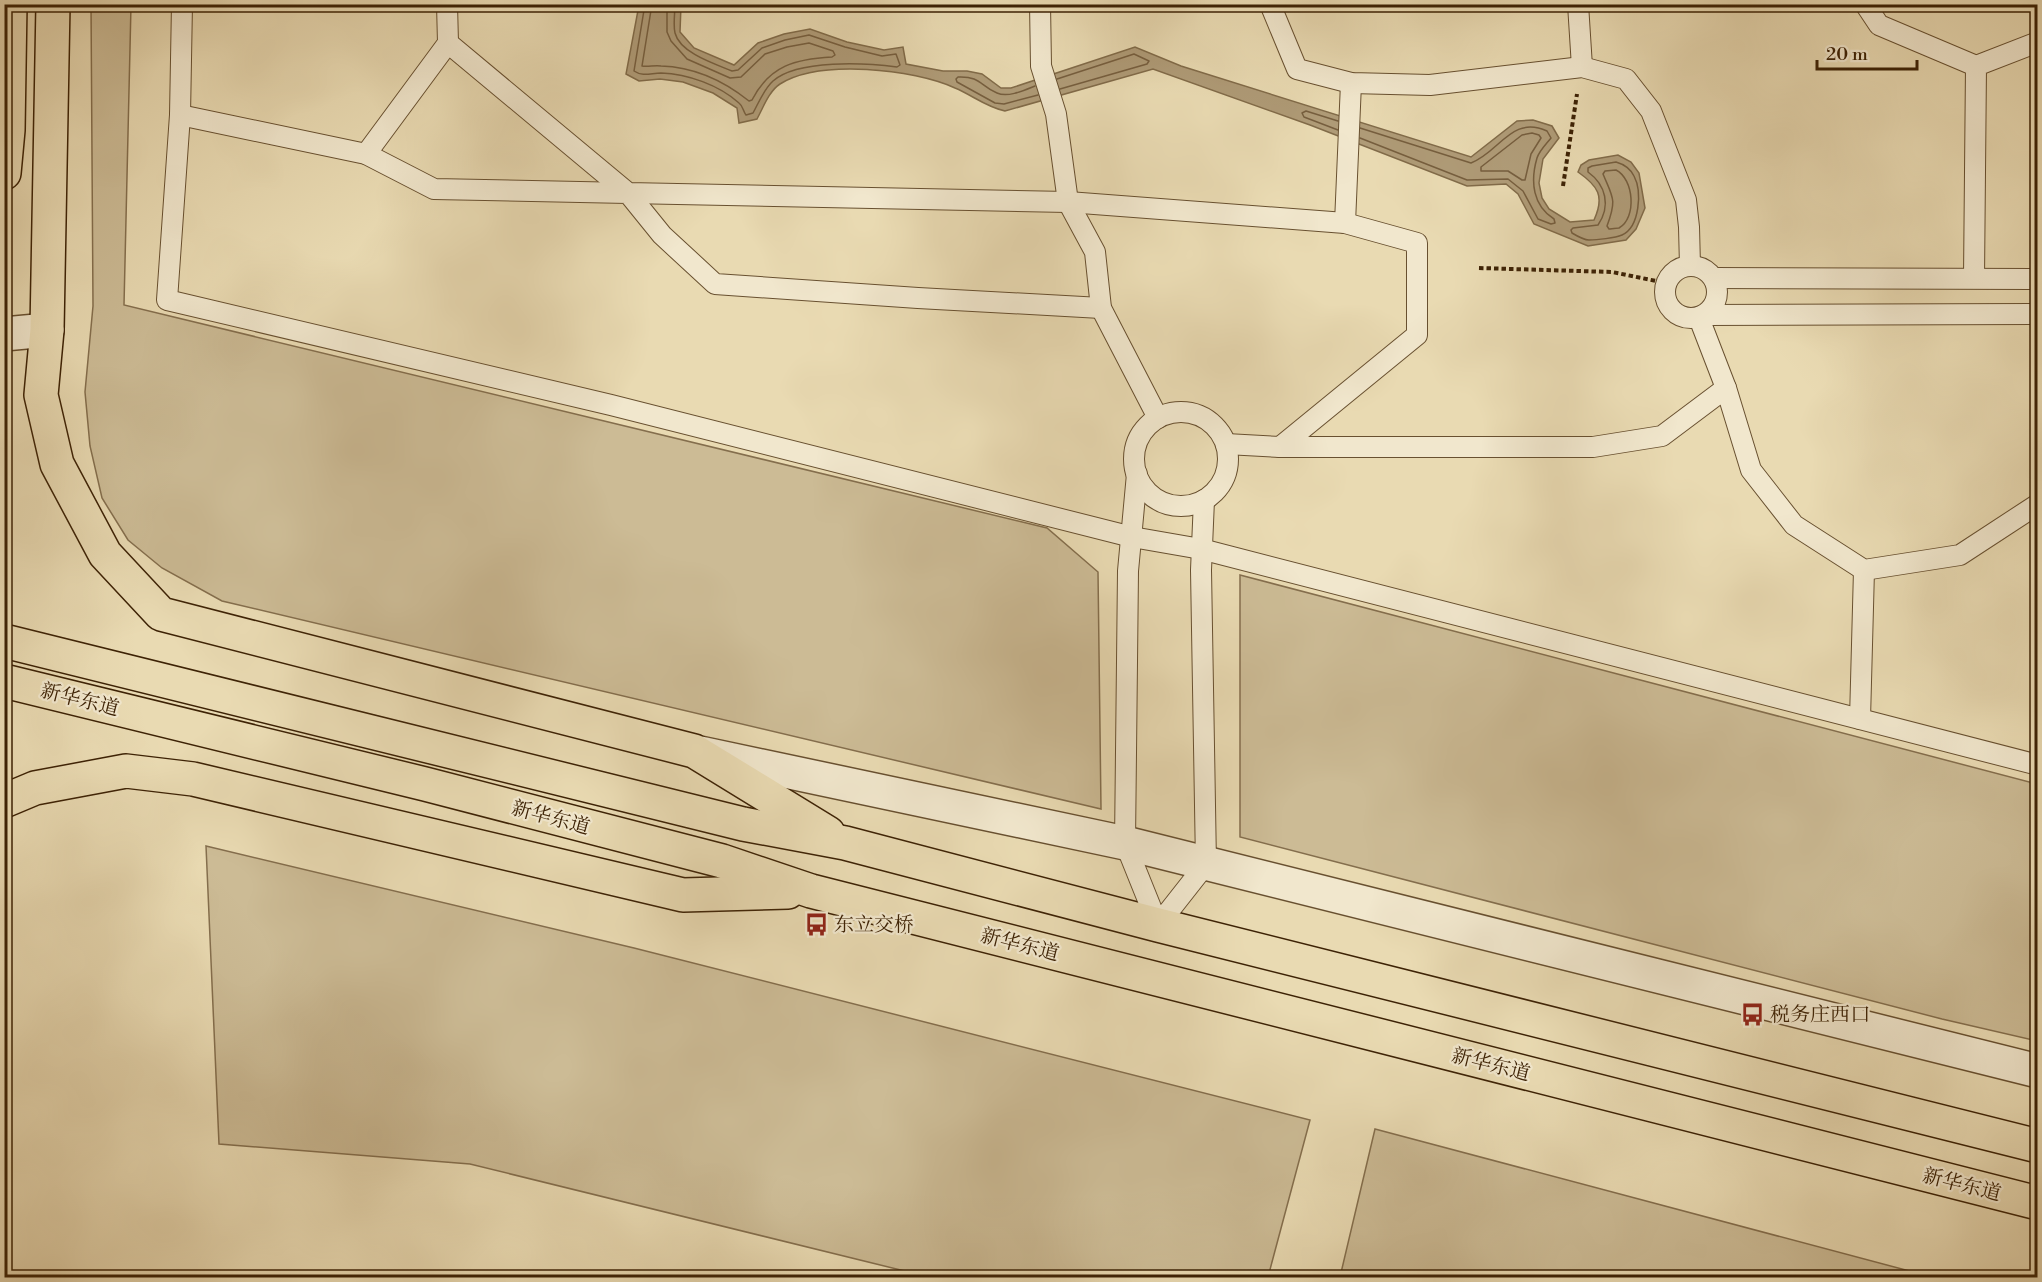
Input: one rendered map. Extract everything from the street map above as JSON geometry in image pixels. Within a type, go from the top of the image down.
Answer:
[{"type":"main road","points":[[4,173],[8,130],[10,4]]},
{"type":"main road","points":[[53,4],[47,330],[41,395],[57,464],[105,554],[161,614],[694,751],[845,843]]},
{"type":"main road","name":"新华东道","points":[[4,641],[743,824],[845,843],[1158,925],[2037,1146]]},
{"type":"main road","name":"新华东道","points":[[4,681],[425,784],[722,861],[811,891],[2037,1203]]},
{"type":"main road","points":[[4,801],[35,788],[126,771],[194,779],[683,895],[811,891]]},
{"type":"street","points":[[4,334],[47,330]]},
{"type":"street","points":[[694,751],[1125,843],[2037,1071]]},
{"type":"lane","points":[[182,4],[180,115],[167,300],[611,405],[1132,537],[1201,549],[2037,765]]},
{"type":"lane","points":[[366,154],[448,43],[447,4]]},
{"type":"lane","points":[[1040,4],[1041,66],[1056,114],[1068,202],[1095,252],[1101,308],[1158,418]]},
{"type":"lane","points":[[1270,4],[1297,69],[1351,83],[1430,85],[1582,67],[1626,80],[1651,111],[1686,200],[1690,266]]},
{"type":"lane","points":[[1578,4],[1582,67]]},
{"type":"lane","points":[[1865,4],[1879,25],[1976,66],[2037,42]]},
{"type":"lane","points":[[448,43],[628,193],[662,235],[715,284],[1101,308]]},
{"type":"lane","points":[[1974,278],[1976,66]]},
{"type":"lane","points":[[1345,223],[1351,83]]},
{"type":"lane","points":[[180,115],[366,154],[434,189],[1068,202],[1345,223],[1417,243],[1417,335],[1280,447]]},
{"type":"lane","points":[[1702,316],[1715,303],[1718,295],[1714,278],[1704,269],[1690,266],[1676,270],[1666,283],[1665,300],[1674,314],[1690,319],[1702,316],[2037,314]]},
{"type":"lane","points":[[1714,278],[2037,279]]},
{"type":"lane","points":[[1702,316],[1751,470],[1794,525],[1864,570],[1960,555],[2037,504]]},
{"type":"lane","points":[[1226,444],[1280,447],[1593,447],[1662,436],[1726,388]]},
{"type":"lane","points":[[1137,474],[1145,488],[1157,499],[1180,505],[1204,500],[1216,490],[1225,476],[1228,460],[1226,444],[1215,427],[1198,414],[1170,413],[1158,418],[1145,428],[1137,442],[1134,458],[1137,474],[1128,571],[1125,843],[1158,925],[1206,864],[1201,549],[1204,500]]},
{"type":"lane","points":[[1860,719],[1864,570]]},
{"type":"path","points":[[1563,186],[1582,67]]},
{"type":"path","points":[[1479,268],[1612,272],[1666,283]]},
{"type":"shaded area","points":[[91,5],[131,5],[124,305],[1047,528],[1098,572],[1101,809],[222,601],[162,568],[128,540],[102,498],[90,446],[85,392],[93,306]]},
{"type":"shaded area","points":[[1240,575],[2037,784],[2037,1041],[1942,1019],[1240,837]]},
{"type":"shaded area","points":[[206,846],[634,948],[1310,1120],[1268,1277],[929,1277],[470,1164],[219,1144]]},
{"type":"shaded area","points":[[1375,1129],[1932,1277],[1340,1277]]},
{"type":"water","points":[[639,5],[681,5],[680,32],[694,48],[734,65],[758,43],[784,34],[810,29],[847,42],[884,50],[903,47],[906,64],[943,71],[967,71],[982,74],[1001,88],[1011,88],[1135,47],[1181,66],[1471,157],[1517,121],[1533,120],[1552,126],[1559,138],[1543,159],[1539,183],[1542,198],[1549,209],[1570,222],[1594,220],[1599,204],[1598,192],[1578,172],[1581,165],[1589,160],[1618,155],[1631,162],[1639,173],[1645,208],[1636,229],[1626,240],[1588,246],[1534,224],[1518,194],[1506,184],[1467,186],[1310,125],[1153,69],[1005,111],[955,88],[916,76],[867,70],[818,71],[797,76],[780,84],[769,95],[757,119],[739,123],[737,108],[713,93],[683,82],[660,79],[639,81],[626,74]]},
{"type":"place","name":"东立交桥","points":[[816,924]]},
{"type":"place","name":"税务庄西口","points":[[1752,1014]]}]
